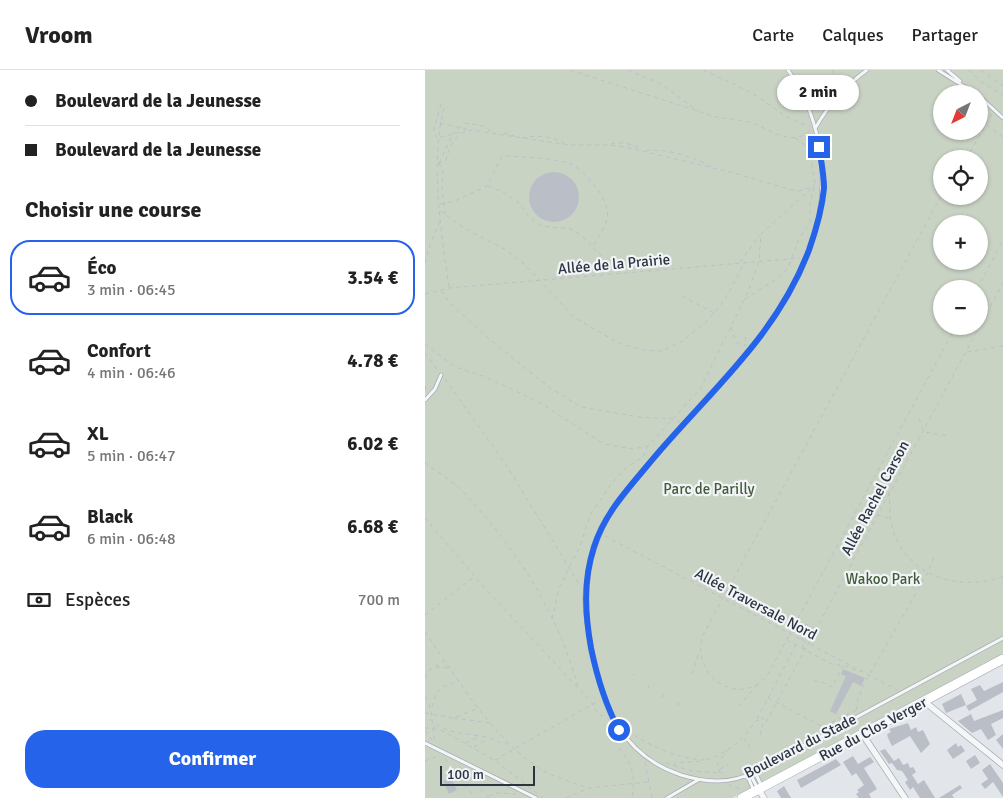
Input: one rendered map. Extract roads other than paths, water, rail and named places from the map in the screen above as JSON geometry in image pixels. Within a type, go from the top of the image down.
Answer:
[{"type":"street","name":"Rue du Clos Verger","points":[[753,792],[1003,659]]},
{"type":"street","points":[[925,702],[1003,765]]},
{"type":"street","points":[[863,735],[905,798]]},
{"type":"street","points":[[753,792],[765,798]]},
{"type":"lane","name":"Boulevard du Stade","points":[[788,70],[816,127],[824,183],[823,200],[817,229],[806,258],[785,302],[752,349],[619,499],[600,533],[589,568],[585,594],[587,626],[603,696],[619,730],[644,755],[667,770],[698,780],[727,781],[755,772],[1003,638]]},
{"type":"lane","points":[[816,127],[833,100],[867,70]]},
{"type":"lane","points":[[938,70],[964,85]]},
{"type":"lane","points":[[947,70],[965,85]]},
{"type":"lane","points":[[988,104],[1003,118]]},
{"type":"lane","points":[[425,400],[435,388],[441,374]]},
{"type":"lane","points":[[426,744],[438,748],[536,798]]},
{"type":"lane","points":[[753,792],[755,772]]},
{"type":"lane","points":[[748,775],[753,792]]},
{"type":"lane","points":[[667,798],[698,780]]},
{"type":"park label","name":"Parc de Parilly","points":[[709,489]]},
{"type":"park label","name":"Wakoo Park","points":[[883,579]]}]
